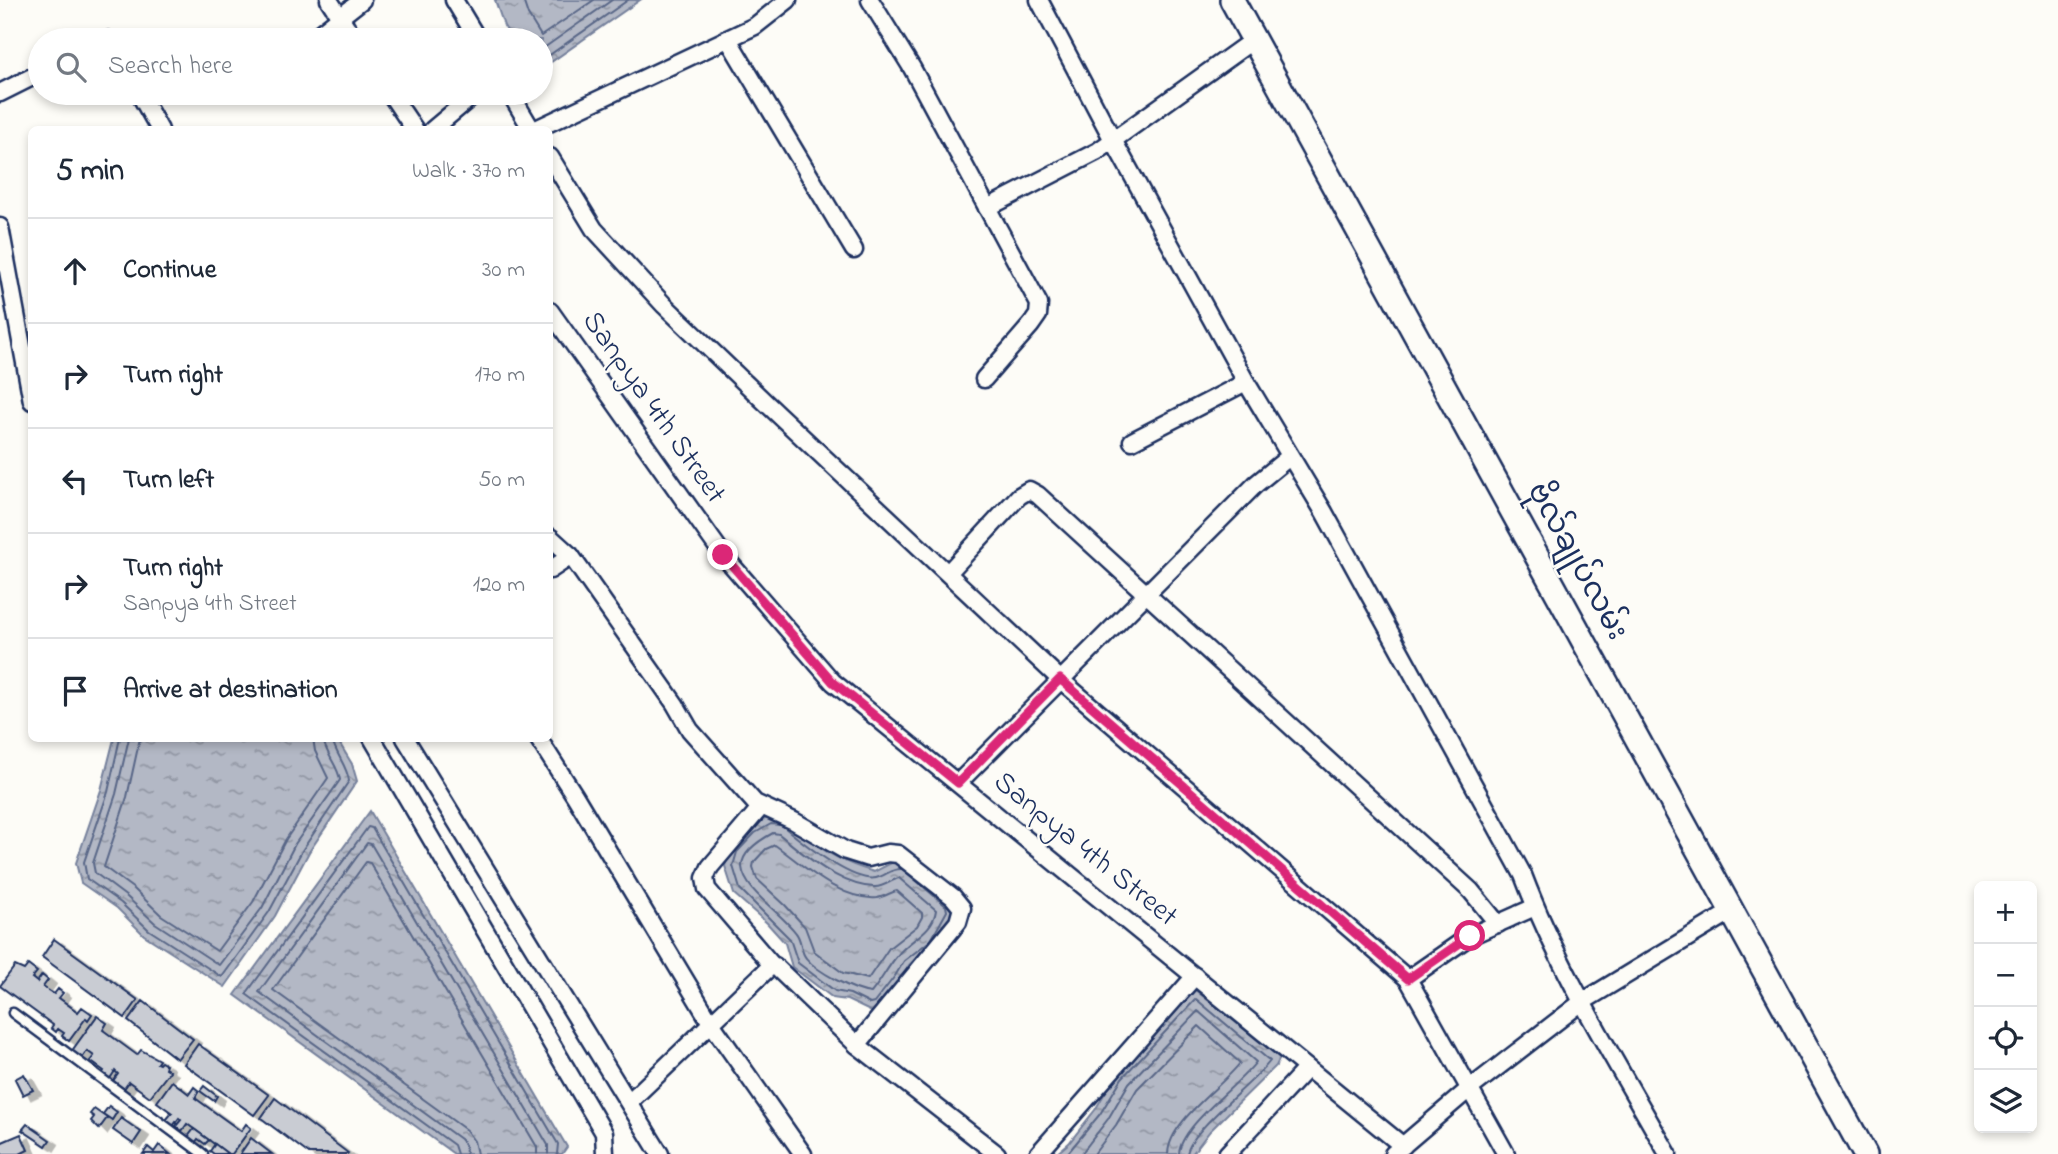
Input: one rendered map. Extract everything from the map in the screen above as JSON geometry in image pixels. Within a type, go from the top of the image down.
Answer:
[{"type":"street","points":[[329,0],[346,28]]},
{"type":"street","points":[[328,28],[362,0]]},
{"type":"street","points":[[454,0],[471,28]]},
{"type":"street","points":[[542,126],[755,26],[788,0]]},
{"type":"street","points":[[870,0],[912,68],[1039,304],[1038,315],[984,379]]},
{"type":"street","points":[[1039,0],[1246,382],[1324,512],[1523,875],[1535,907],[1582,1002],[1668,1154]]},
{"type":"street","name":"ဗိုလ်ချုပ်လမ်း","points":[[1232,0],[1865,1154]]},
{"type":"street","points":[[729,39],[854,250]]},
{"type":"street","points":[[987,208],[1098,151],[1253,40]]},
{"type":"street","points":[[0,93],[28,79]]},
{"type":"street","points":[[146,105],[158,126]]},
{"type":"street","points":[[398,105],[412,126]]},
{"type":"street","points":[[437,126],[462,105]]},
{"type":"street","points":[[517,105],[531,126]]},
{"type":"street","points":[[553,162],[594,229],[664,305],[1060,679],[1408,979],[1506,1154]]},
{"type":"street","points":[[0,227],[28,370]]},
{"type":"street","name":"Sanpya 4th Street","points":[[553,315],[723,555],[833,682],[1307,1068],[1398,1150]]},
{"type":"street","points":[[1132,441],[1246,382]]},
{"type":"street","points":[[958,783],[1256,484],[1289,457]]},
{"type":"street","points":[[948,573],[1019,496],[1029,490],[1038,495],[1471,891],[1498,924]]},
{"type":"street","points":[[553,540],[570,556],[668,693],[690,730],[747,796],[761,807],[794,821],[846,851],[868,858],[888,853],[898,854],[953,897],[962,908],[958,922],[858,1045]]},
{"type":"street","points":[[553,568],[570,556]]},
{"type":"street","points":[[374,742],[604,1133],[605,1154]]},
{"type":"street","points":[[407,742],[660,1154]]},
{"type":"street","points":[[541,742],[711,1023],[803,1154]]},
{"type":"street","points":[[761,807],[710,867],[705,878],[707,889],[772,965],[778,967],[858,1045],[997,1154]]},
{"type":"street","points":[[1408,979],[1470,936],[1535,907]]},
{"type":"street","points":[[1398,1150],[1468,1090],[1582,1002],[1732,911]]},
{"type":"street","points":[[629,1102],[772,965]]},
{"type":"street","points":[[1038,1154],[1195,976]]},
{"type":"street","points":[[1227,1154],[1307,1068]]},
{"type":"lane","points":[[13,1013],[203,1154]]},
{"type":"water","points":[[495,0],[640,0],[553,61],[553,28],[504,26]]},
{"type":"water","points":[[113,742],[339,742],[352,764],[357,781],[309,852],[275,916],[225,987],[144,935],[117,908],[81,883],[76,863],[101,790]]},
{"type":"water","points":[[370,811],[567,1147],[562,1154],[454,1154],[235,995]]},
{"type":"water","points":[[770,816],[790,824],[824,850],[859,867],[874,872],[895,861],[953,903],[954,911],[948,926],[909,965],[901,980],[874,1013],[847,1000],[833,998],[792,967],[785,943],[734,894],[725,866],[731,849],[750,828]]},
{"type":"water","points":[[1194,989],[1280,1058],[1276,1066],[1210,1131],[1192,1154],[1056,1154],[1069,1143],[1095,1110],[1116,1074]]},
{"type":"building","points":[[54,939],[138,1000],[125,1018],[42,957]]},
{"type":"building","points":[[28,965],[37,972],[32,978],[37,982],[42,975],[48,980],[43,987],[54,994],[58,989],[63,993],[59,998],[78,1012],[82,1007],[92,1014],[69,1041],[62,1036],[64,1033],[58,1029],[56,1032],[51,1028],[53,1025],[0,986],[15,966],[24,970]]},
{"type":"building","points":[[143,1001],[193,1039],[177,1059],[128,1021]]},
{"type":"building","points":[[97,1016],[107,1023],[103,1030],[137,1055],[141,1050],[159,1060],[157,1063],[166,1065],[165,1068],[170,1071],[150,1097],[129,1082],[123,1090],[112,1082],[118,1074],[115,1071],[109,1080],[102,1074],[104,1071],[90,1061],[94,1056],[87,1051],[81,1060],[71,1052]]},
{"type":"building","points":[[198,1044],[269,1095],[254,1115],[184,1064]]},
{"type":"building","points":[[24,1074],[33,1090],[23,1095],[15,1079]]},
{"type":"building","points":[[172,1081],[189,1094],[194,1087],[199,1091],[195,1098],[241,1131],[246,1124],[251,1128],[232,1154],[228,1154],[187,1124],[182,1131],[176,1126],[181,1120],[179,1118],[173,1126],[166,1120],[172,1113],[157,1102]]},
{"type":"building","points":[[204,1086],[217,1096],[214,1101],[200,1091]]},
{"type":"building","points":[[275,1098],[348,1153],[309,1154],[261,1118]]},
{"type":"building","points":[[109,1106],[117,1112],[112,1120],[103,1114]]},
{"type":"building","points":[[94,1109],[107,1118],[99,1129],[91,1121],[94,1117],[90,1114]]},
{"type":"building","points":[[121,1118],[141,1132],[133,1144],[113,1130]]},
{"type":"building","points":[[27,1124],[50,1140],[46,1146],[22,1130]]},
{"type":"building","points":[[194,1129],[209,1140],[205,1144],[198,1139],[195,1143],[187,1138]]},
{"type":"building","points":[[21,1134],[28,1150],[20,1154],[0,1154],[0,1143]]},
{"type":"building","points":[[251,1138],[272,1154],[240,1154]]},
{"type":"building","points":[[215,1144],[228,1154],[214,1154],[210,1151]]},
{"type":"building","points":[[159,1145],[170,1154],[143,1154],[148,1147],[154,1152]]},
{"type":"route","points":[[723,555],[833,682],[958,783],[1060,679],[1408,979],[1470,936]]}]
